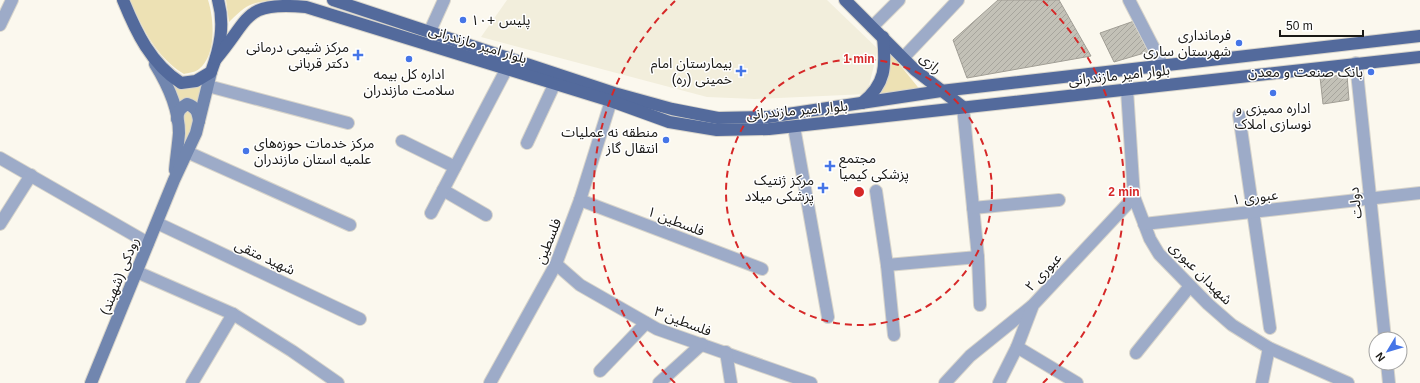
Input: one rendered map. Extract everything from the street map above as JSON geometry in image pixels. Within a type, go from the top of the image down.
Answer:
[{"type":"main road","points":[[118,0],[149,53],[167,74],[181,83],[196,81],[211,72],[220,46],[222,13],[218,0]]},
{"type":"main road","points":[[123,0],[132,22]]},
{"type":"main road","name":"بلوار امیر مازندرانی","points":[[333,0],[614,93],[672,109],[718,118],[768,117],[941,91],[1420,36]]},
{"type":"main road","name":"رازی","points":[[845,0],[903,58],[941,91],[963,107]]},
{"type":"main road","name":"بلوار امیر مازندرانی","points":[[216,59],[245,19],[260,8],[288,5],[306,7],[611,100],[669,122],[717,130],[794,127],[1420,57]]},
{"type":"main road","points":[[862,103],[872,95],[880,85],[885,56],[882,37]]},
{"type":"main road","name":"رودکی (شهبند)","points":[[149,53],[169,87],[177,119],[179,132],[174,180]]},
{"type":"main road","name":"رودکی (شهبند)","points":[[91,383],[199,121],[211,72]]},
{"type":"main road","points":[[177,119],[178,112],[181,107],[187,104],[192,106],[198,112],[199,121]]},
{"type":"street","points":[[0,25],[12,0]]},
{"type":"street","points":[[430,31],[444,0]]},
{"type":"street","points":[[872,26],[899,0]]},
{"type":"street","points":[[903,58],[958,0]]},
{"type":"street","points":[[1129,0],[1162,66]]},
{"type":"street","name":"دولت","points":[[1356,63],[1384,331]]},
{"type":"street","points":[[431,213],[506,68]]},
{"type":"street","points":[[527,143],[555,83]]},
{"type":"street","points":[[208,86],[348,123]]},
{"type":"street","name":"شهیدان عبوری","points":[[1127,90],[1134,197],[1144,224],[1159,254],[1190,286],[1232,325],[1269,348],[1348,383]]},
{"type":"street","name":"فلسطین","points":[[490,383],[556,264],[580,200],[611,100]]},
{"type":"street","points":[[963,107],[978,257],[980,305]]},
{"type":"street","points":[[1239,115],[1270,328]]},
{"type":"street","points":[[794,127],[828,317]]},
{"type":"street","points":[[402,141],[455,167]]},
{"type":"street","points":[[187,152],[350,226]]},
{"type":"street","points":[[0,158],[148,243]]},
{"type":"street","points":[[0,224],[31,175]]},
{"type":"street","points":[[443,190],[486,215]]},
{"type":"street","points":[[876,191],[887,265],[894,335]]},
{"type":"street","name":"عبوری ۱","points":[[1144,224],[1253,213],[1420,193]]},
{"type":"street","name":"عبوری ۲","points":[[999,383],[1017,347],[1033,305],[1134,197]]},
{"type":"street","name":"فلسطین ۱","points":[[580,200],[762,269]]},
{"type":"street","points":[[973,208],[1059,200]]},
{"type":"street","name":"شهید متقی","points":[[157,223],[360,318]]},
{"type":"street","points":[[887,265],[978,257]]},
{"type":"street","name":"فلسطین ۳","points":[[556,264],[580,285],[657,329],[811,383]]},
{"type":"street","points":[[137,272],[233,314],[292,351],[338,383]]},
{"type":"street","points":[[1136,353],[1190,286]]},
{"type":"street","points":[[945,383],[970,356],[1033,305]]},
{"type":"street","points":[[192,383],[233,314]]},
{"type":"street","points":[[600,371],[646,323]]},
{"type":"street","points":[[659,383],[702,344]]},
{"type":"street","points":[[1017,347],[1077,383]]},
{"type":"street","points":[[1262,383],[1269,348]]},
{"type":"street","points":[[726,352],[731,383]]},
{"type":"street","points":[[1388,371],[1389,383]]},
{"type":"shaded area","points":[[130,0],[208,0],[213,26],[211,46],[205,63],[198,70],[184,74],[174,67],[151,42]]},
{"type":"shaded area","points":[[226,0],[276,0],[255,3],[245,7],[229,22]]},
{"type":"shaded area","name":"بیمارستان امام خمینی (ره)","points":[[507,0],[827,0],[878,49],[867,94],[755,99],[707,97],[481,37]]},
{"type":"shaded area","points":[[888,50],[921,91],[876,97]]},
{"type":"shaded area","points":[[170,80],[205,80],[198,108],[177,105]]},
{"type":"shaded area","points":[[191,109],[195,123],[179,161],[180,113]]},
{"type":"building","points":[[998,0],[1059,0],[1091,56],[967,78],[953,40]]},
{"type":"building","points":[[1137,20],[1151,51],[1114,62],[1100,33]]},
{"type":"building","points":[[1347,75],[1349,100],[1323,104],[1320,77]]},
{"type":"place","name":"پلیس +١٠","points":[[463,20]]},
{"type":"place","name":"فرمانداری شهرستان ساری","points":[[1239,43]]},
{"type":"place","name":"مرکز شیمی درمانی دکتر قربانی","points":[[358,55]]},
{"type":"place","name":"اداره کل بیمه سلامت مازندران","points":[[409,59]]},
{"type":"place","name":"بیمارستان امام خمینی (ره)","points":[[741,71]]},
{"type":"place","name":"بانک صنعت و معدن","points":[[1371,72]]},
{"type":"place","name":"اداره ممیزی و نوسازی املاک","points":[[1273,93]]},
{"type":"place","name":"منطقه نه عملیات انتقال گاز","points":[[666,140]]},
{"type":"place","name":"مرکز خدمات حوزه‌های علمیه استان مازندران","points":[[246,151]]},
{"type":"place","name":"مجتمع پزشکی کیمیا","points":[[830,166]]},
{"type":"place","name":"مرکز ژنتیک پزشکی میلاد","points":[[823,188]]}]
